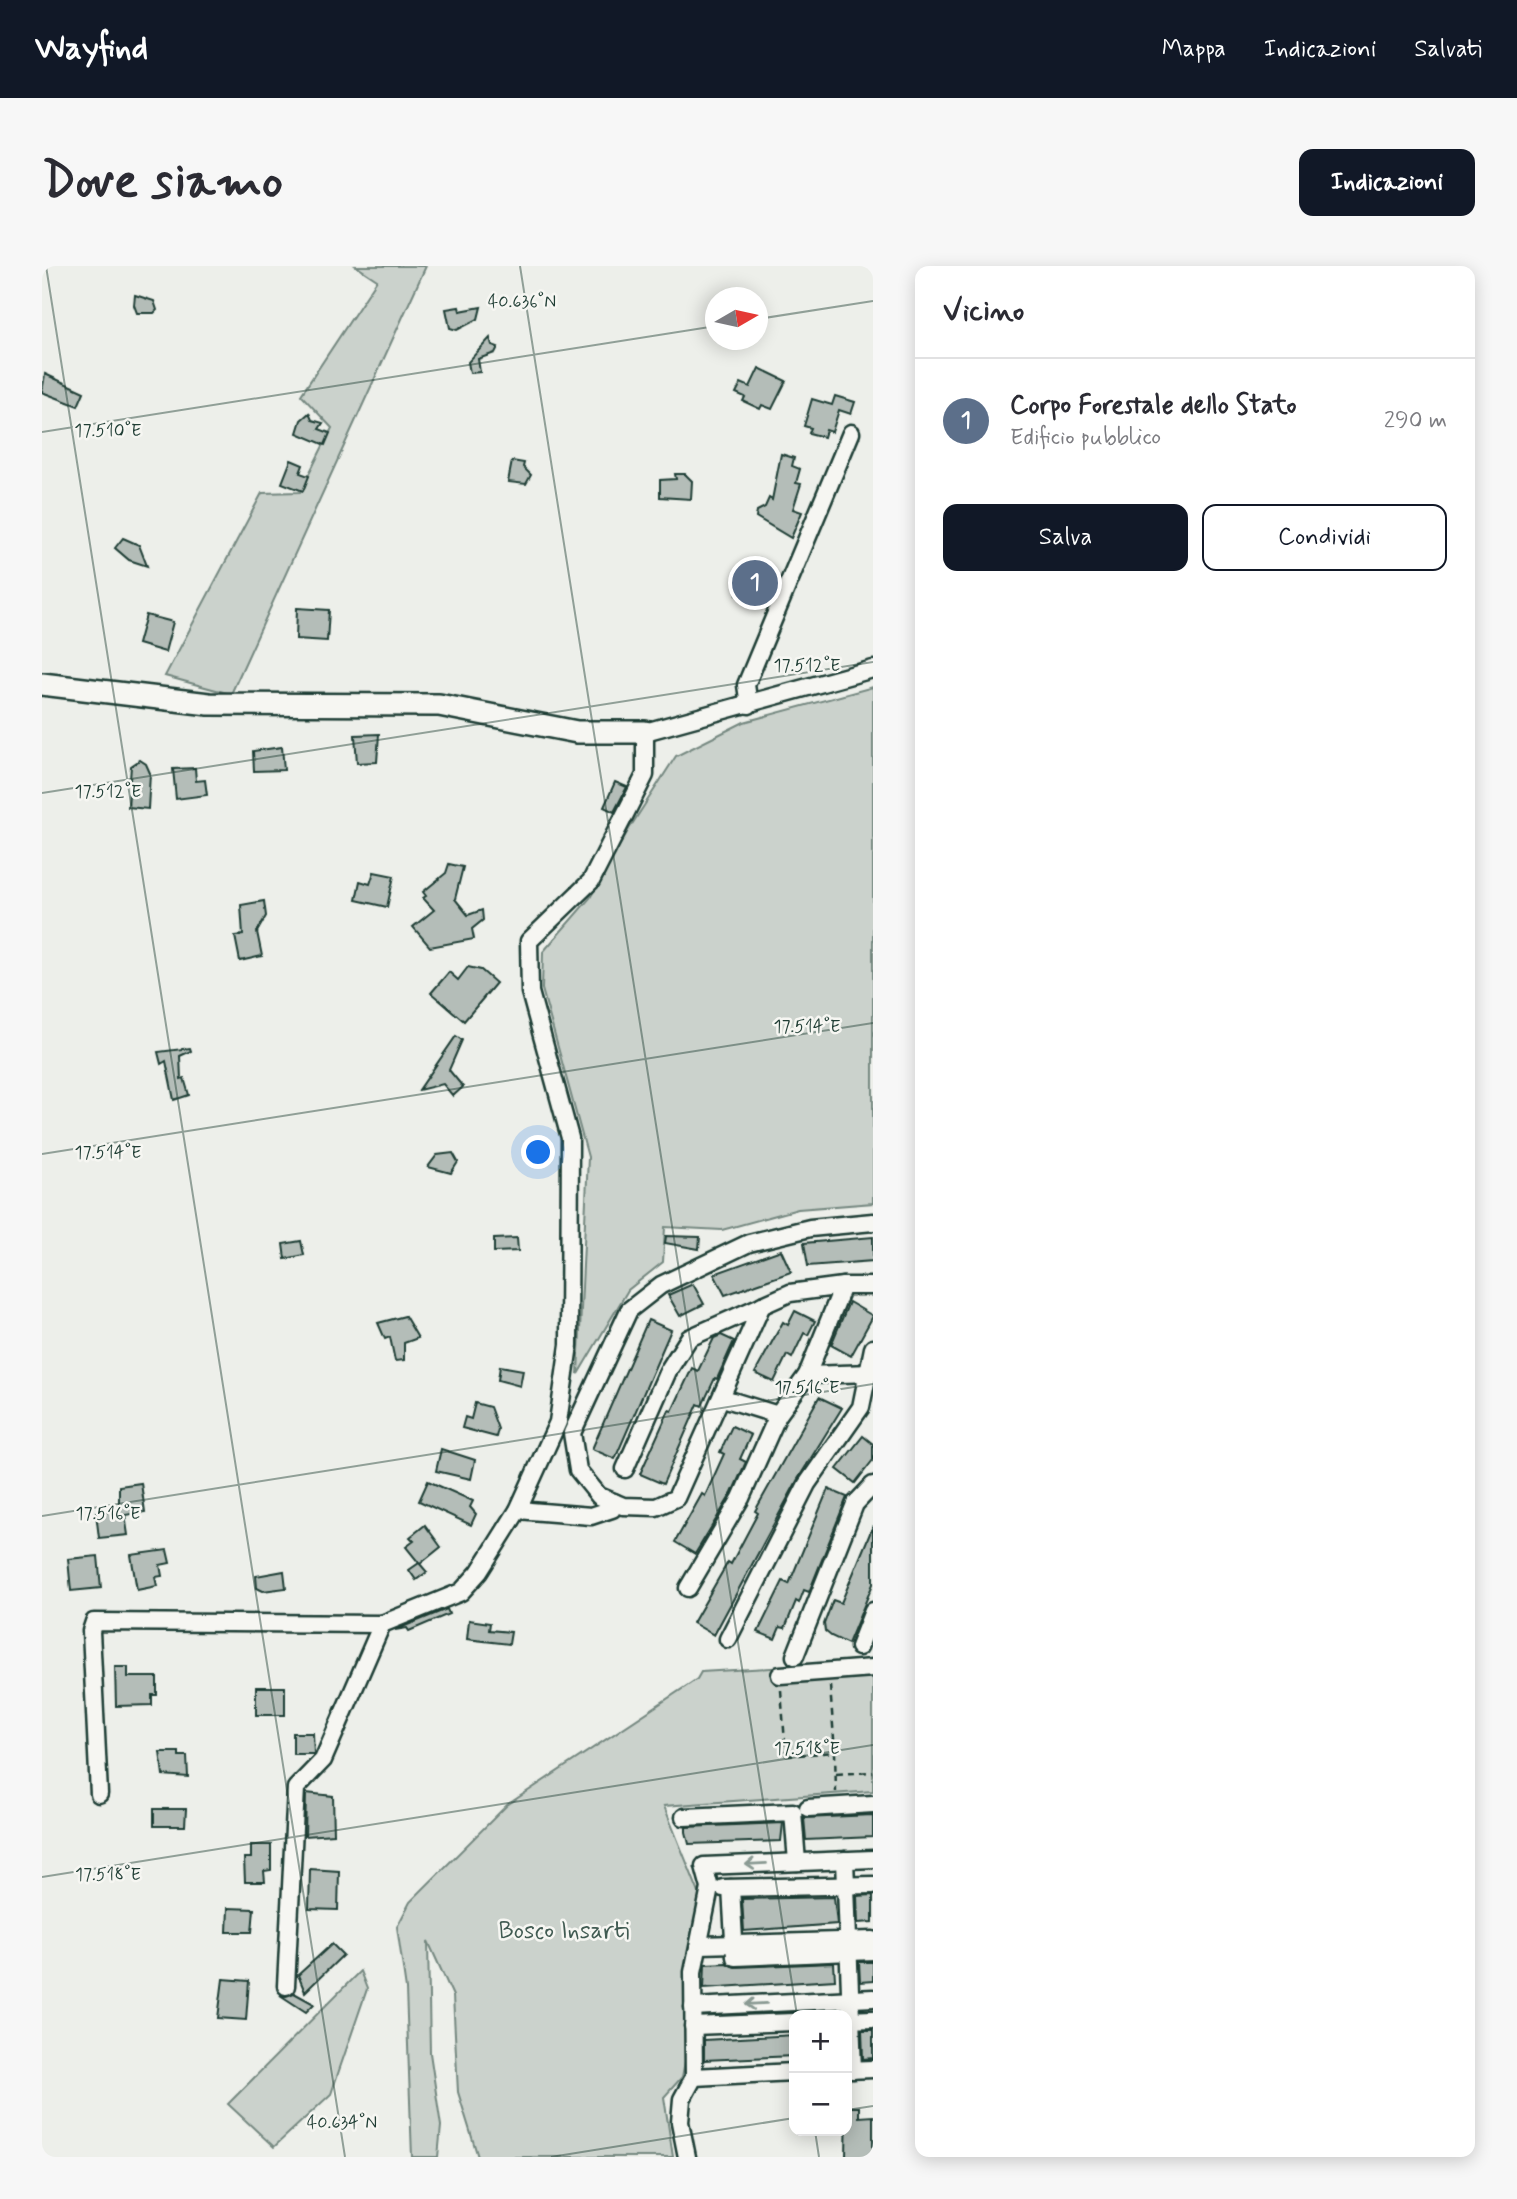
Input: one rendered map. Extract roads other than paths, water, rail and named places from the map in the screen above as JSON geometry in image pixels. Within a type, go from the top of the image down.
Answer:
[{"type":"main road","points":[[42,684],[209,704],[439,705],[577,732],[645,732]]},
{"type":"street","points":[[749,705],[746,685],[851,433]]},
{"type":"street","points":[[99,1794],[92,1631],[94,1622],[382,1624],[461,1592],[479,1572],[518,1510],[558,1422],[569,1345],[570,1138],[530,992],[529,941],[591,881],[645,775],[645,732],[873,669]]},
{"type":"street","points":[[762,1305],[676,1499],[656,1507],[623,1506],[599,1496],[578,1470],[572,1433],[629,1310],[661,1285],[749,1243],[810,1228],[873,1222]]},
{"type":"street","points":[[625,1469],[668,1371],[689,1338],[790,1293],[843,1286],[873,1286]]},
{"type":"street","points":[[688,1588],[741,1498],[778,1415],[807,1375],[843,1286]]},
{"type":"street","points":[[728,1639],[807,1484],[861,1408],[873,1348]]},
{"type":"street","points":[[807,1375],[870,1373]]},
{"type":"street","points":[[723,1398],[778,1415]]},
{"type":"street","points":[[796,1656],[855,1504],[873,1485]]},
{"type":"street","points":[[518,1510],[591,1516],[612,1509],[614,1502]]},
{"type":"street","points":[[859,1647],[873,1611]]},
{"type":"street","points":[[286,1986],[296,1788],[323,1760],[382,1624]]},
{"type":"street","points":[[780,1675],[873,1668]]},
{"type":"street","points":[[808,1808],[873,1804]]},
{"type":"street","points":[[684,1817],[793,1812],[797,1862]]},
{"type":"street","points":[[687,2157],[680,2122],[682,2099],[694,2077],[693,1972],[710,1888],[704,1866],[873,1859]]},
{"type":"street","points":[[845,1860],[849,2010]]},
{"type":"street","points":[[710,1888],[873,1885]]},
{"type":"street","points":[[731,1888],[735,1951]]},
{"type":"street","points":[[699,1945],[735,1951],[848,1946],[873,1940]]},
{"type":"street","points":[[848,1946],[873,1951]]},
{"type":"street","points":[[693,2007],[873,1998]]},
{"type":"street","points":[[852,2020],[873,2019]]},
{"type":"street","points":[[693,2026],[789,2022]]},
{"type":"street","points":[[852,2070],[873,2069]]},
{"type":"street","points":[[694,2077],[789,2072]]},
{"type":"place","name":"Corpo Forestale dello Stato","points":[[755,583]]},
{"type":"park label","name":"Bosco Insarti","points":[[564,1931]]}]
